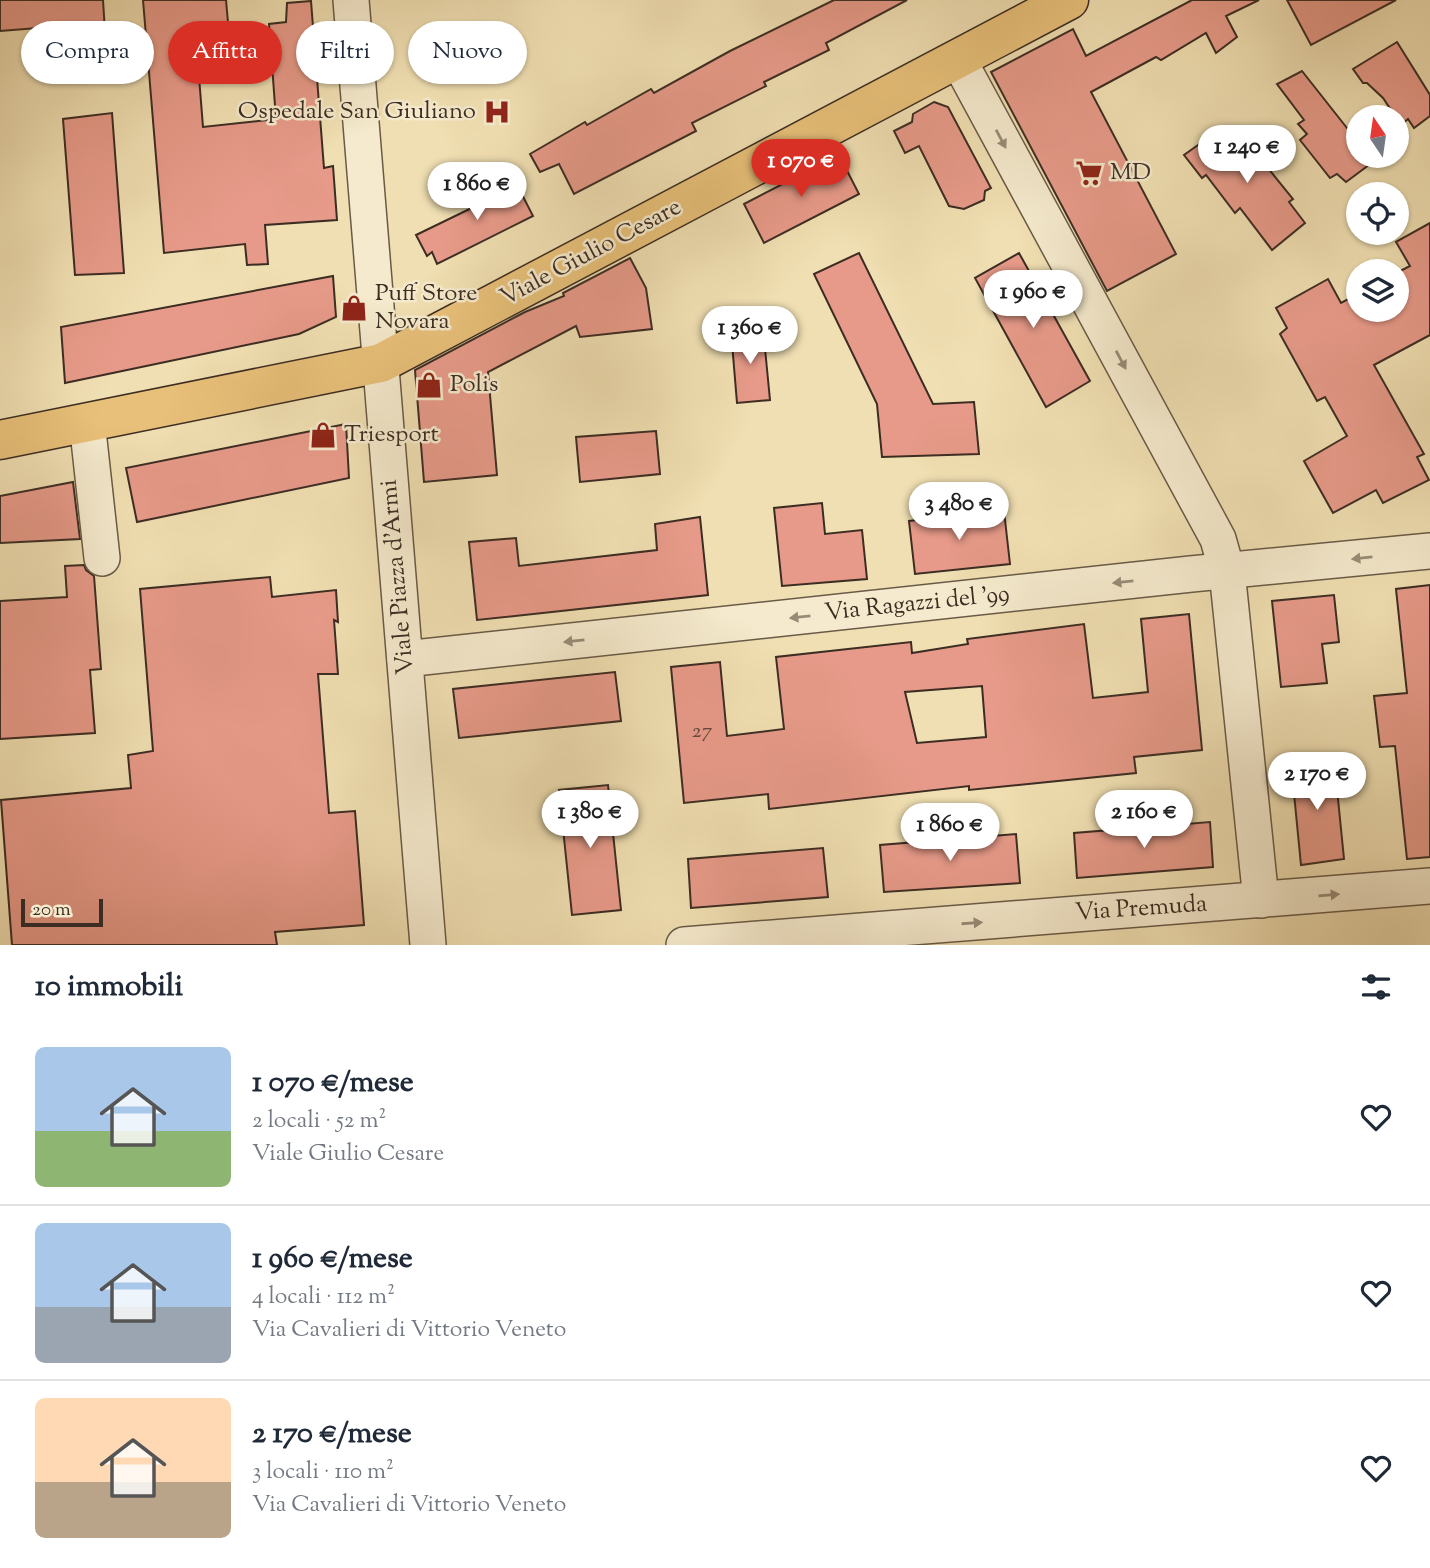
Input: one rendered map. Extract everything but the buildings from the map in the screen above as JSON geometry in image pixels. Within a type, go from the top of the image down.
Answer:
[{"type":"main road","name":"Viale Giulio Cesare","points":[[0,440],[381,363],[1069,0]]},
{"type":"street","name":"Viale Piazza d'Armi","points":[[351,0],[428,945]]},
{"type":"street","points":[[958,59],[1218,539],[1227,571],[1261,900]]},
{"type":"street","points":[[88,422],[102,558]]},
{"type":"street","name":"Via Ragazzi del '99","points":[[405,659],[1430,551]]},
{"type":"street","name":"Via Premuda","points":[[684,945],[1430,887]]},
{"type":"place","name":"Ospedale San Giuliano","points":[[497,112]]},
{"type":"place","name":"MD","points":[[1089,173]]},
{"type":"place","name":"Puff Store Novara","points":[[354,308]]},
{"type":"place","name":"Polis","points":[[429,385]]},
{"type":"place","name":"Triesport","points":[[323,435]]}]
